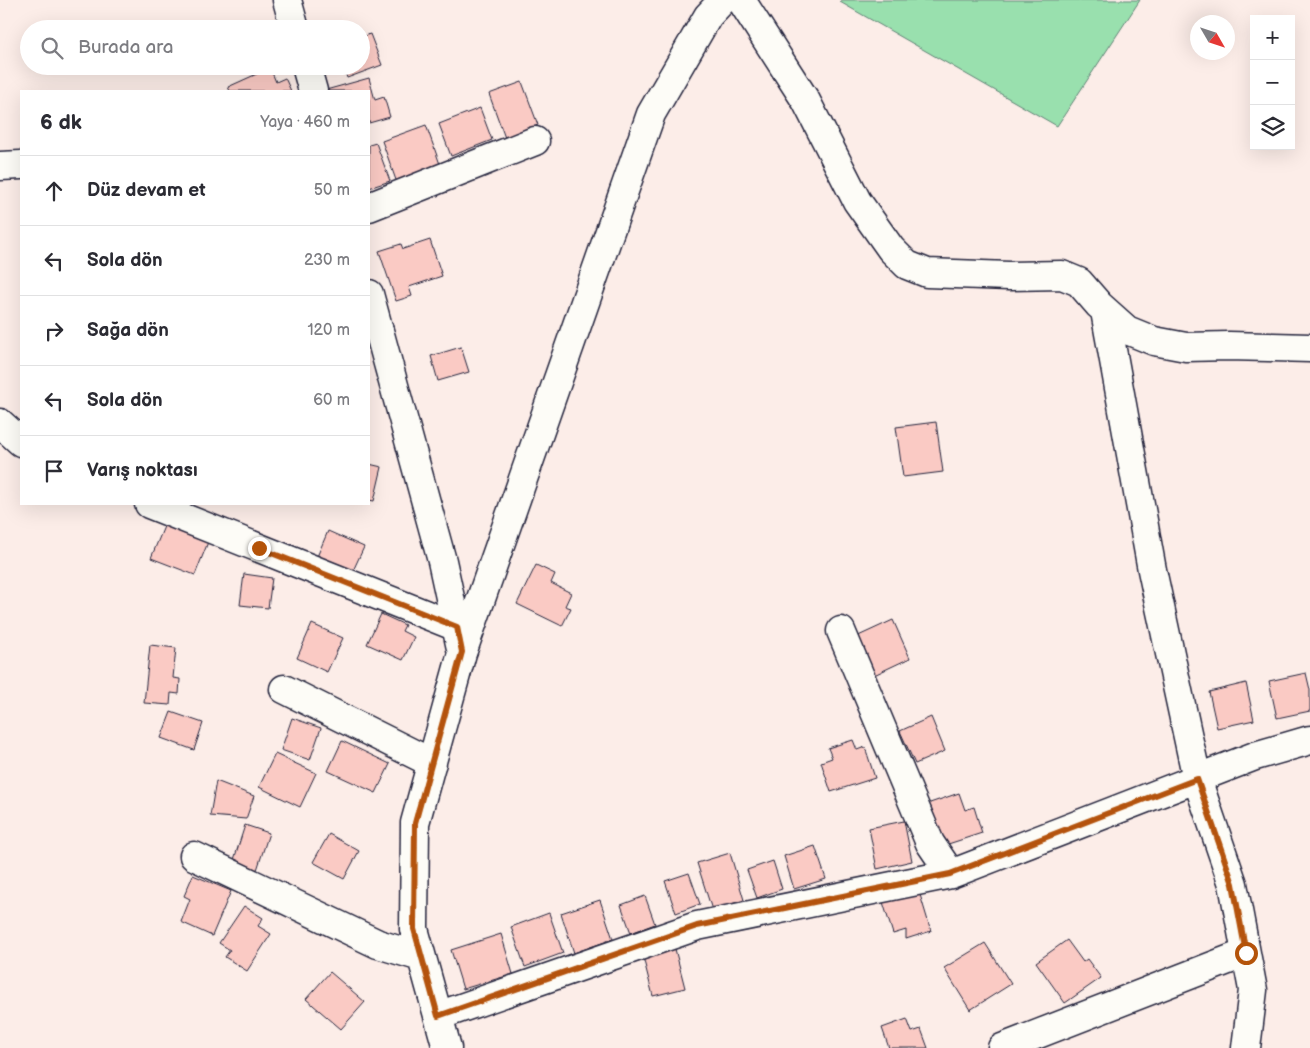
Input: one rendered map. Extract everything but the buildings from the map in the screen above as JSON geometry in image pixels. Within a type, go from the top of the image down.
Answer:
[{"type":"street","points":[[287,0],[293,20]]},
{"type":"street","points":[[447,1048],[414,929],[415,823],[432,763],[459,640],[651,114],[708,16],[723,0]]},
{"type":"street","points":[[741,0],[806,101],[857,201],[891,249],[907,265],[927,273],[1009,276],[1062,275],[1079,282],[1105,311],[1127,330],[1154,341],[1186,347],[1310,348]]},
{"type":"street","points":[[309,75],[313,90]]},
{"type":"street","points":[[370,207],[535,141]]},
{"type":"street","points":[[0,166],[20,165]]},
{"type":"street","points":[[370,298],[442,561],[459,640]]},
{"type":"street","points":[[1105,311],[1152,570],[1197,779],[1233,884],[1253,990],[1246,1048]]},
{"type":"street","points":[[0,423],[20,441]]},
{"type":"street","points":[[151,505],[459,640]]},
{"type":"street","points":[[841,631],[930,843],[950,874]]},
{"type":"street","points":[[284,689],[432,763]]},
{"type":"street","points":[[438,1016],[697,926],[950,874],[1255,756],[1310,740]]},
{"type":"street","points":[[194,856],[378,944],[421,956]]},
{"type":"street","points":[[1002,1048],[1246,953]]},
{"type":"green space","points":[[841,0],[1140,0],[1057,126],[840,2]]},
{"type":"route","points":[[259,548],[457,627],[462,652],[415,823],[414,929],[438,1016],[697,926],[950,874],[1197,779],[1233,884],[1246,953]]}]
